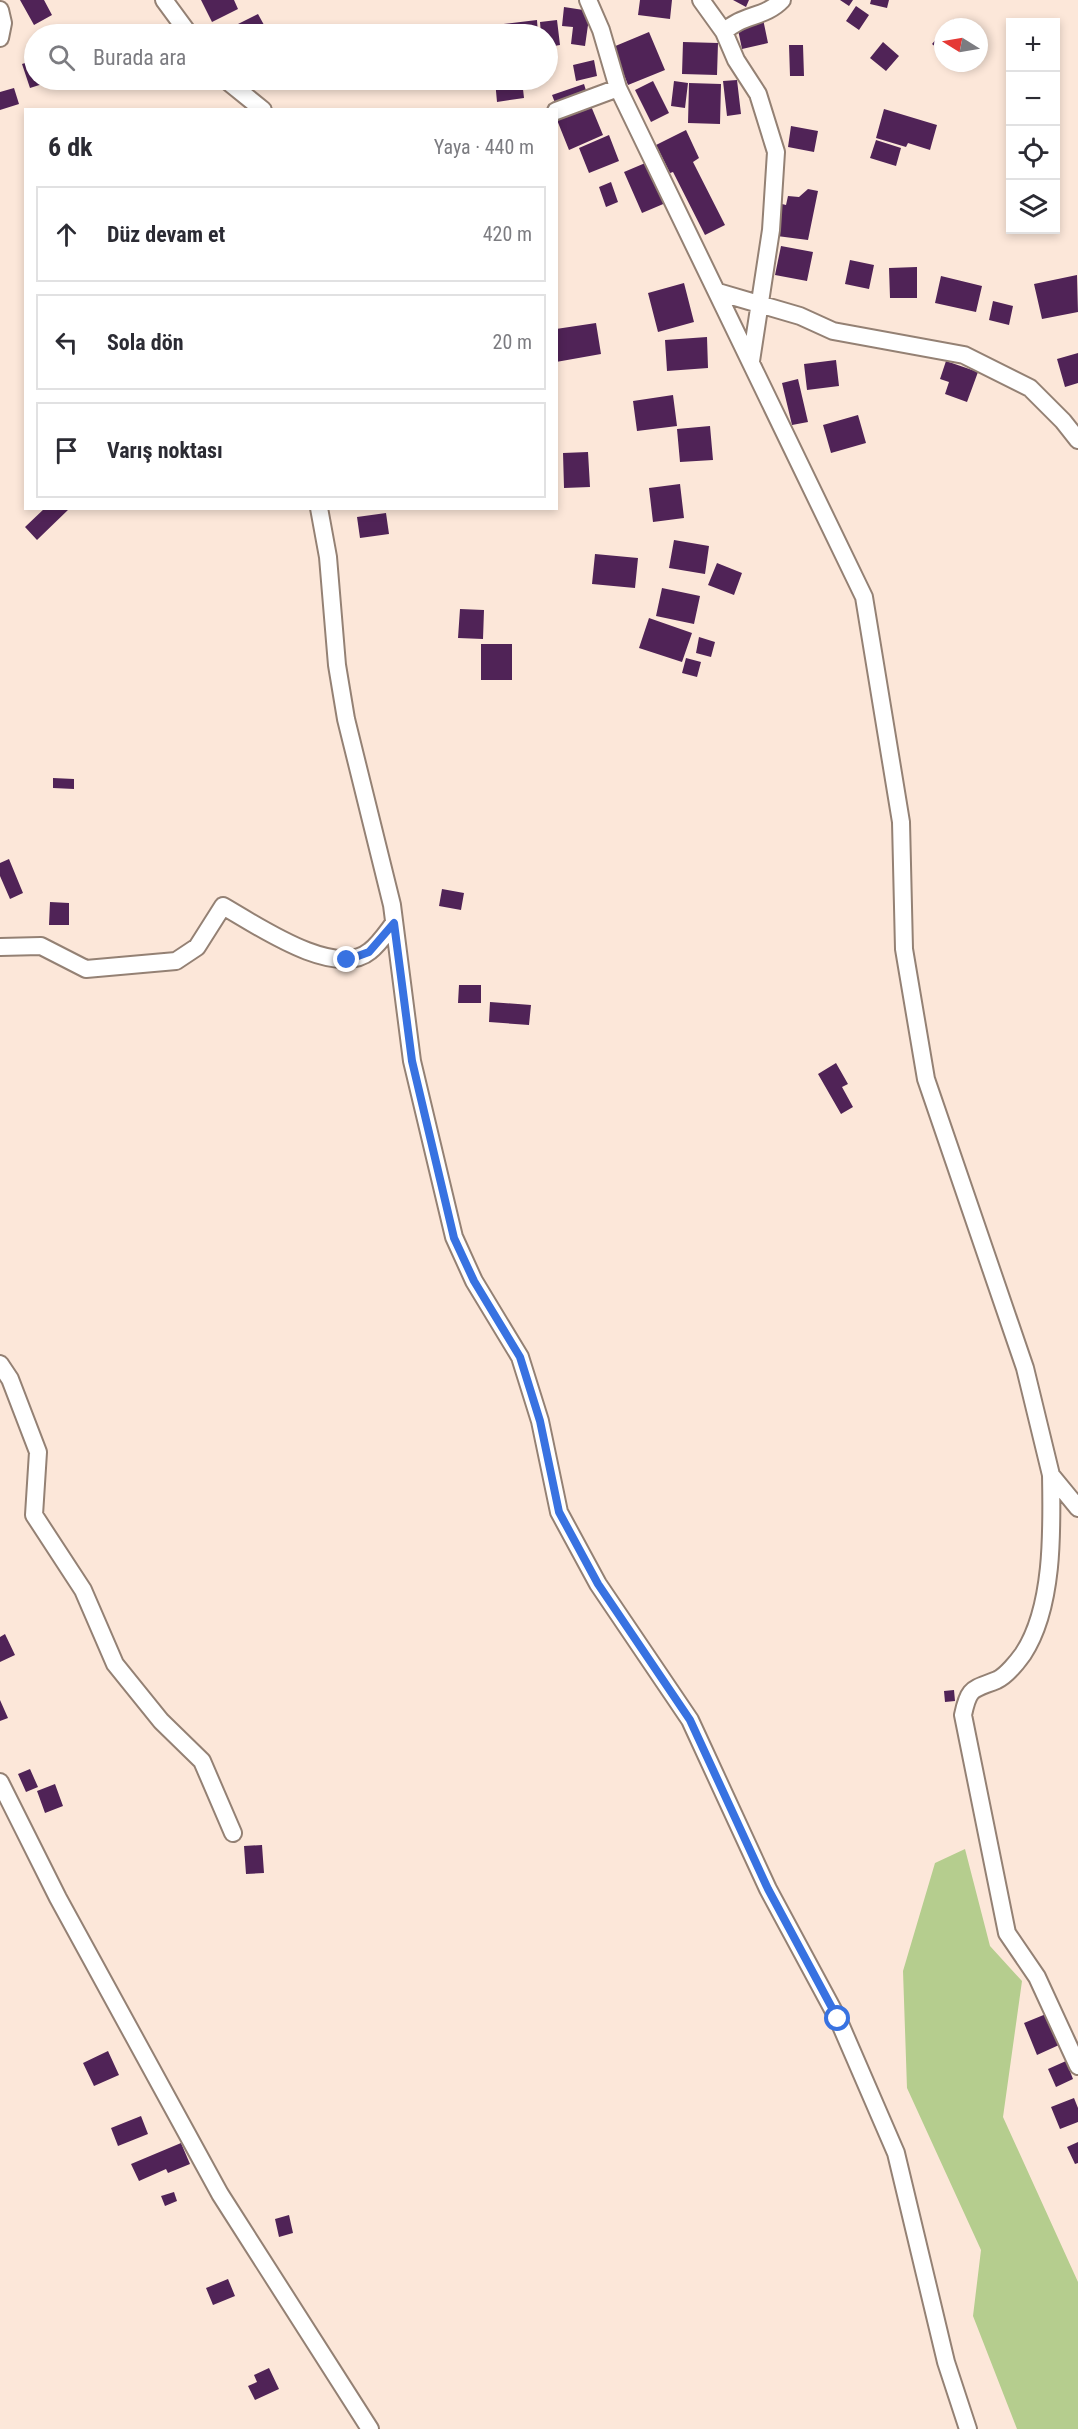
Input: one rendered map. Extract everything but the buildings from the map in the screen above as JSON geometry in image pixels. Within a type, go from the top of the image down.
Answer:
[{"type":"street","points":[[164,0],[182,24]]},
{"type":"street","points":[[588,0],[601,30],[618,88],[864,597],[901,822],[904,949],[926,1079],[1022,1356],[1051,1475],[1052,1527],[1046,1586],[1035,1629],[1023,1654],[1000,1679],[977,1686],[967,1696],[963,1715],[1007,1933],[1037,1977],[1065,2033],[1078,2066]]},
{"type":"street","points":[[701,0],[724,32],[736,60],[758,94],[776,152],[771,230],[751,361]]},
{"type":"street","points":[[724,32],[735,21],[771,10],[782,0]]},
{"type":"street","points":[[0,10],[3,23],[0,38]]},
{"type":"street","points":[[558,110],[618,88]]},
{"type":"street","points":[[238,90],[261,108]]},
{"type":"street","points":[[718,292],[801,316],[833,331],[964,355],[1030,388],[1063,421],[1078,440]]},
{"type":"street","points":[[319,510],[328,557],[337,665],[346,719],[392,905],[412,1061],[454,1238],[474,1281],[520,1357],[540,1421],[559,1512],[598,1584],[690,1720],[768,1889],[838,2019],[896,2153],[946,2362],[968,2429]]},
{"type":"street","points":[[0,947],[40,946],[86,969],[176,961],[197,946],[223,906],[300,951],[347,960],[369,952],[394,923]]},
{"type":"street","points":[[0,1364],[10,1379],[38,1452],[34,1515],[83,1590],[115,1664],[161,1720],[202,1761],[233,1833]]},
{"type":"street","points":[[1051,1475],[1078,1508]]},
{"type":"street","points":[[0,1782],[58,1898],[220,2194],[370,2429]]},
{"type":"green space","points":[[965,1849],[990,1946],[1022,1981],[1003,2117],[1078,2282],[1078,2429],[1017,2429],[973,2316],[981,2250],[907,2088],[903,1971],[935,1863]]},
{"type":"route","points":[[347,960],[369,952],[394,923],[412,1061],[454,1238],[474,1281],[520,1357],[540,1421],[559,1512],[598,1584],[690,1720],[768,1889],[838,2019]]}]
